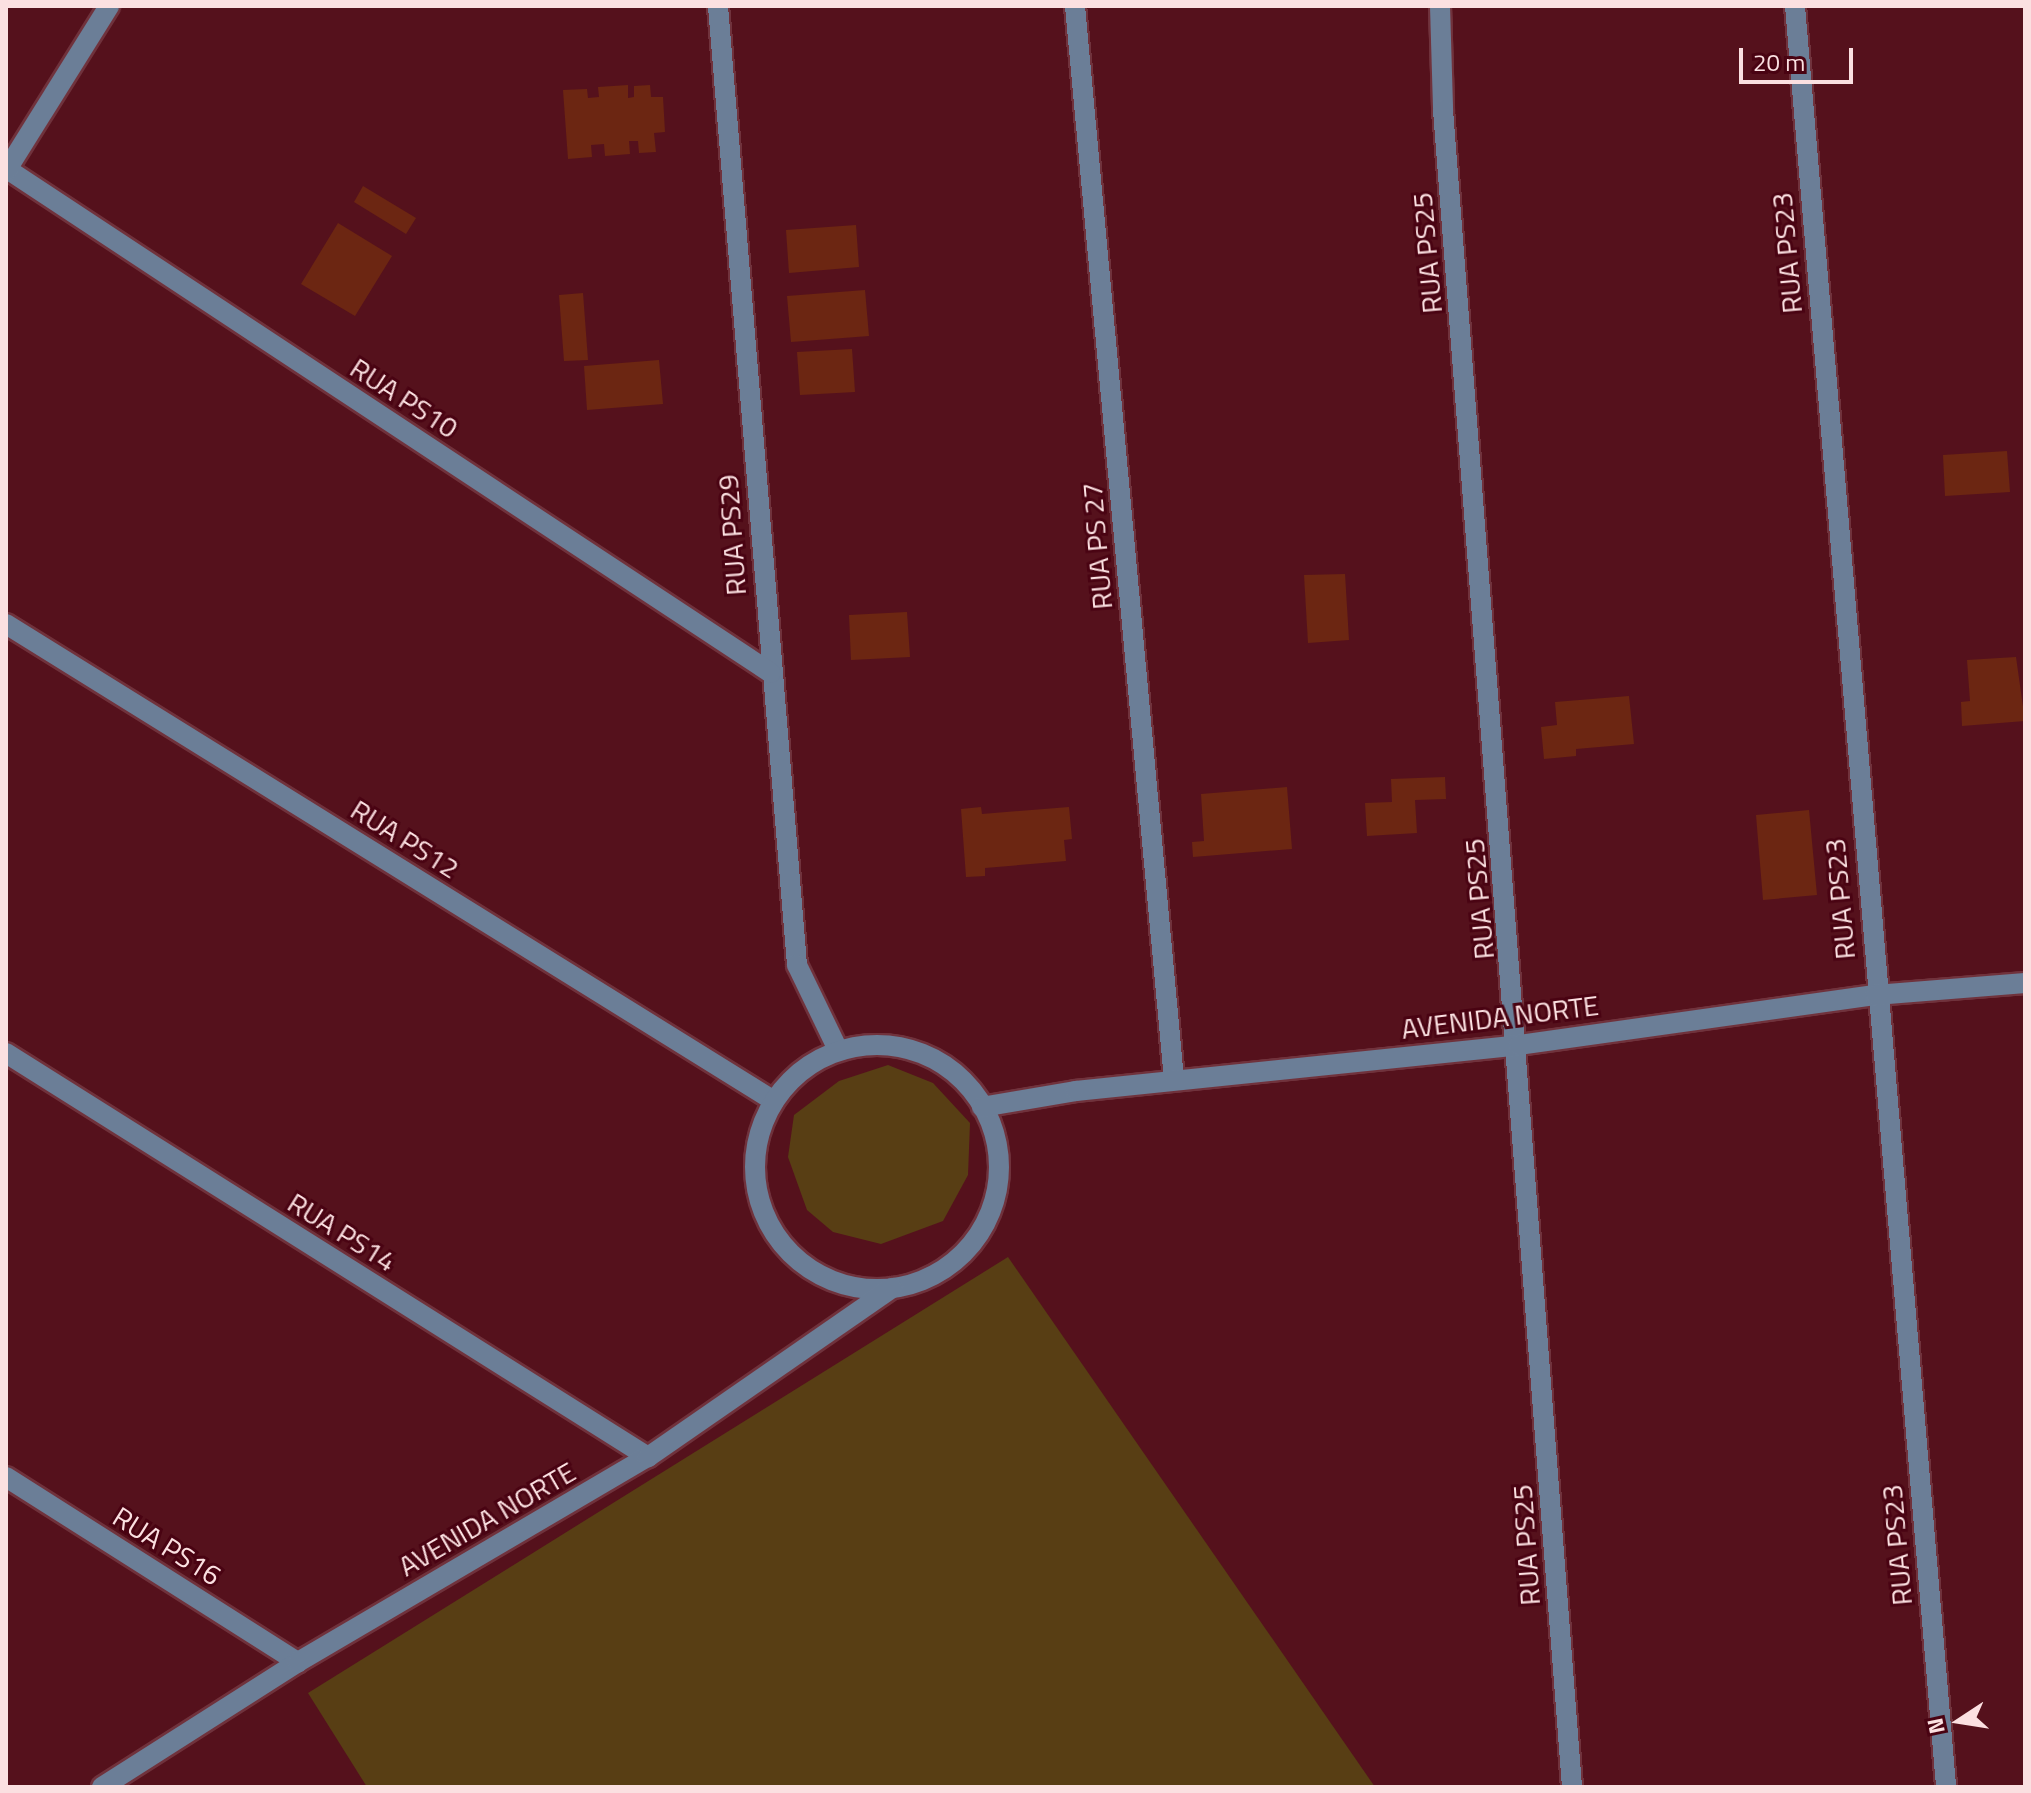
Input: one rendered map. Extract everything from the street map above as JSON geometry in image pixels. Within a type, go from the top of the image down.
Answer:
[{"type":"street","points":[[7,170],[109,6]]},
{"type":"street","name":"RUA PS29","points":[[718,6],[797,965],[838,1050]]},
{"type":"street","name":"RUA PS 27","points":[[1075,6],[1174,1080]]},
{"type":"street","name":"RUA PS25","points":[[1440,6],[1443,110],[1519,1045],[1572,1787]]},
{"type":"street","name":"RUA PS23","points":[[1795,6],[1876,995],[1946,1787]]},
{"type":"street","name":"RUA PS10","points":[[7,170],[771,673]]},
{"type":"street","name":"RUA PS12","points":[[6,624],[774,1101]]},
{"type":"street","name":"AVENIDA NORTE","points":[[982,1107],[1174,1080],[1519,1045],[1876,995],[2025,983]]},
{"type":"street","points":[[873,1044],[909,1049],[942,1062],[969,1086],[990,1119],[999,1157],[996,1197],[981,1233],[955,1262],[922,1282],[892,1288],[845,1286],[808,1269],[779,1241],[760,1204],[754,1164],[762,1125],[774,1101],[807,1066],[838,1050],[873,1044]]},
{"type":"street","name":"RUA PS14","points":[[6,1053],[648,1457]]},
{"type":"street","name":"AVENIDA NORTE","points":[[102,1787],[298,1662],[648,1457],[892,1288]]},
{"type":"street","name":"RUA PS16","points":[[6,1477],[298,1662]]},
{"type":"shaded area","points":[[888,1065],[933,1083],[970,1123],[968,1175],[943,1221],[881,1244],[833,1232],[807,1210],[788,1157],[794,1115],[839,1081]]},
{"type":"shaded area","points":[[1008,1257],[1375,1787],[367,1787],[308,1693]]},
{"type":"building","points":[[628,85],[628,98],[634,97],[634,86],[650,85],[651,97],[663,97],[665,132],[654,133],[656,152],[639,153],[638,141],[629,141],[630,154],[605,156],[604,144],[591,145],[592,157],[568,159],[563,90],[587,89],[588,98],[599,97],[598,87]]},
{"type":"building","points":[[363,186],[416,218],[406,234],[354,202]]},
{"type":"building","points":[[338,223],[392,256],[355,316],[301,284]]},
{"type":"building","points":[[856,225],[859,267],[789,273],[786,230]]},
{"type":"building","points":[[865,290],[869,336],[791,342],[787,296]]},
{"type":"building","points":[[583,293],[588,360],[564,361],[559,295]]},
{"type":"building","points":[[852,349],[855,392],[800,395],[797,352]]},
{"type":"building","points":[[659,360],[663,404],[587,410],[584,366]]},
{"type":"building","points":[[2007,451],[2010,492],[1945,496],[1943,455]]},
{"type":"building","points":[[1345,574],[1349,640],[1308,643],[1304,575]]},
{"type":"building","points":[[907,612],[910,657],[851,660],[849,615]]},
{"type":"building","points":[[2016,657],[2025,721],[1962,726],[1961,702],[1970,701],[1967,660]]},
{"type":"building","points":[[1629,696],[1634,744],[1576,749],[1576,756],[1544,759],[1541,727],[1557,725],[1555,702]]},
{"type":"building","points":[[1445,777],[1446,799],[1415,800],[1417,833],[1367,836],[1365,803],[1392,802],[1391,779]]},
{"type":"building","points":[[1287,787],[1292,849],[1193,857],[1192,842],[1204,841],[1201,794]]},
{"type":"building","points":[[981,807],[982,814],[1069,807],[1072,839],[1064,840],[1066,861],[985,868],[985,876],[966,877],[961,809]]},
{"type":"building","points":[[1809,810],[1817,895],[1763,900],[1756,815]]}]
